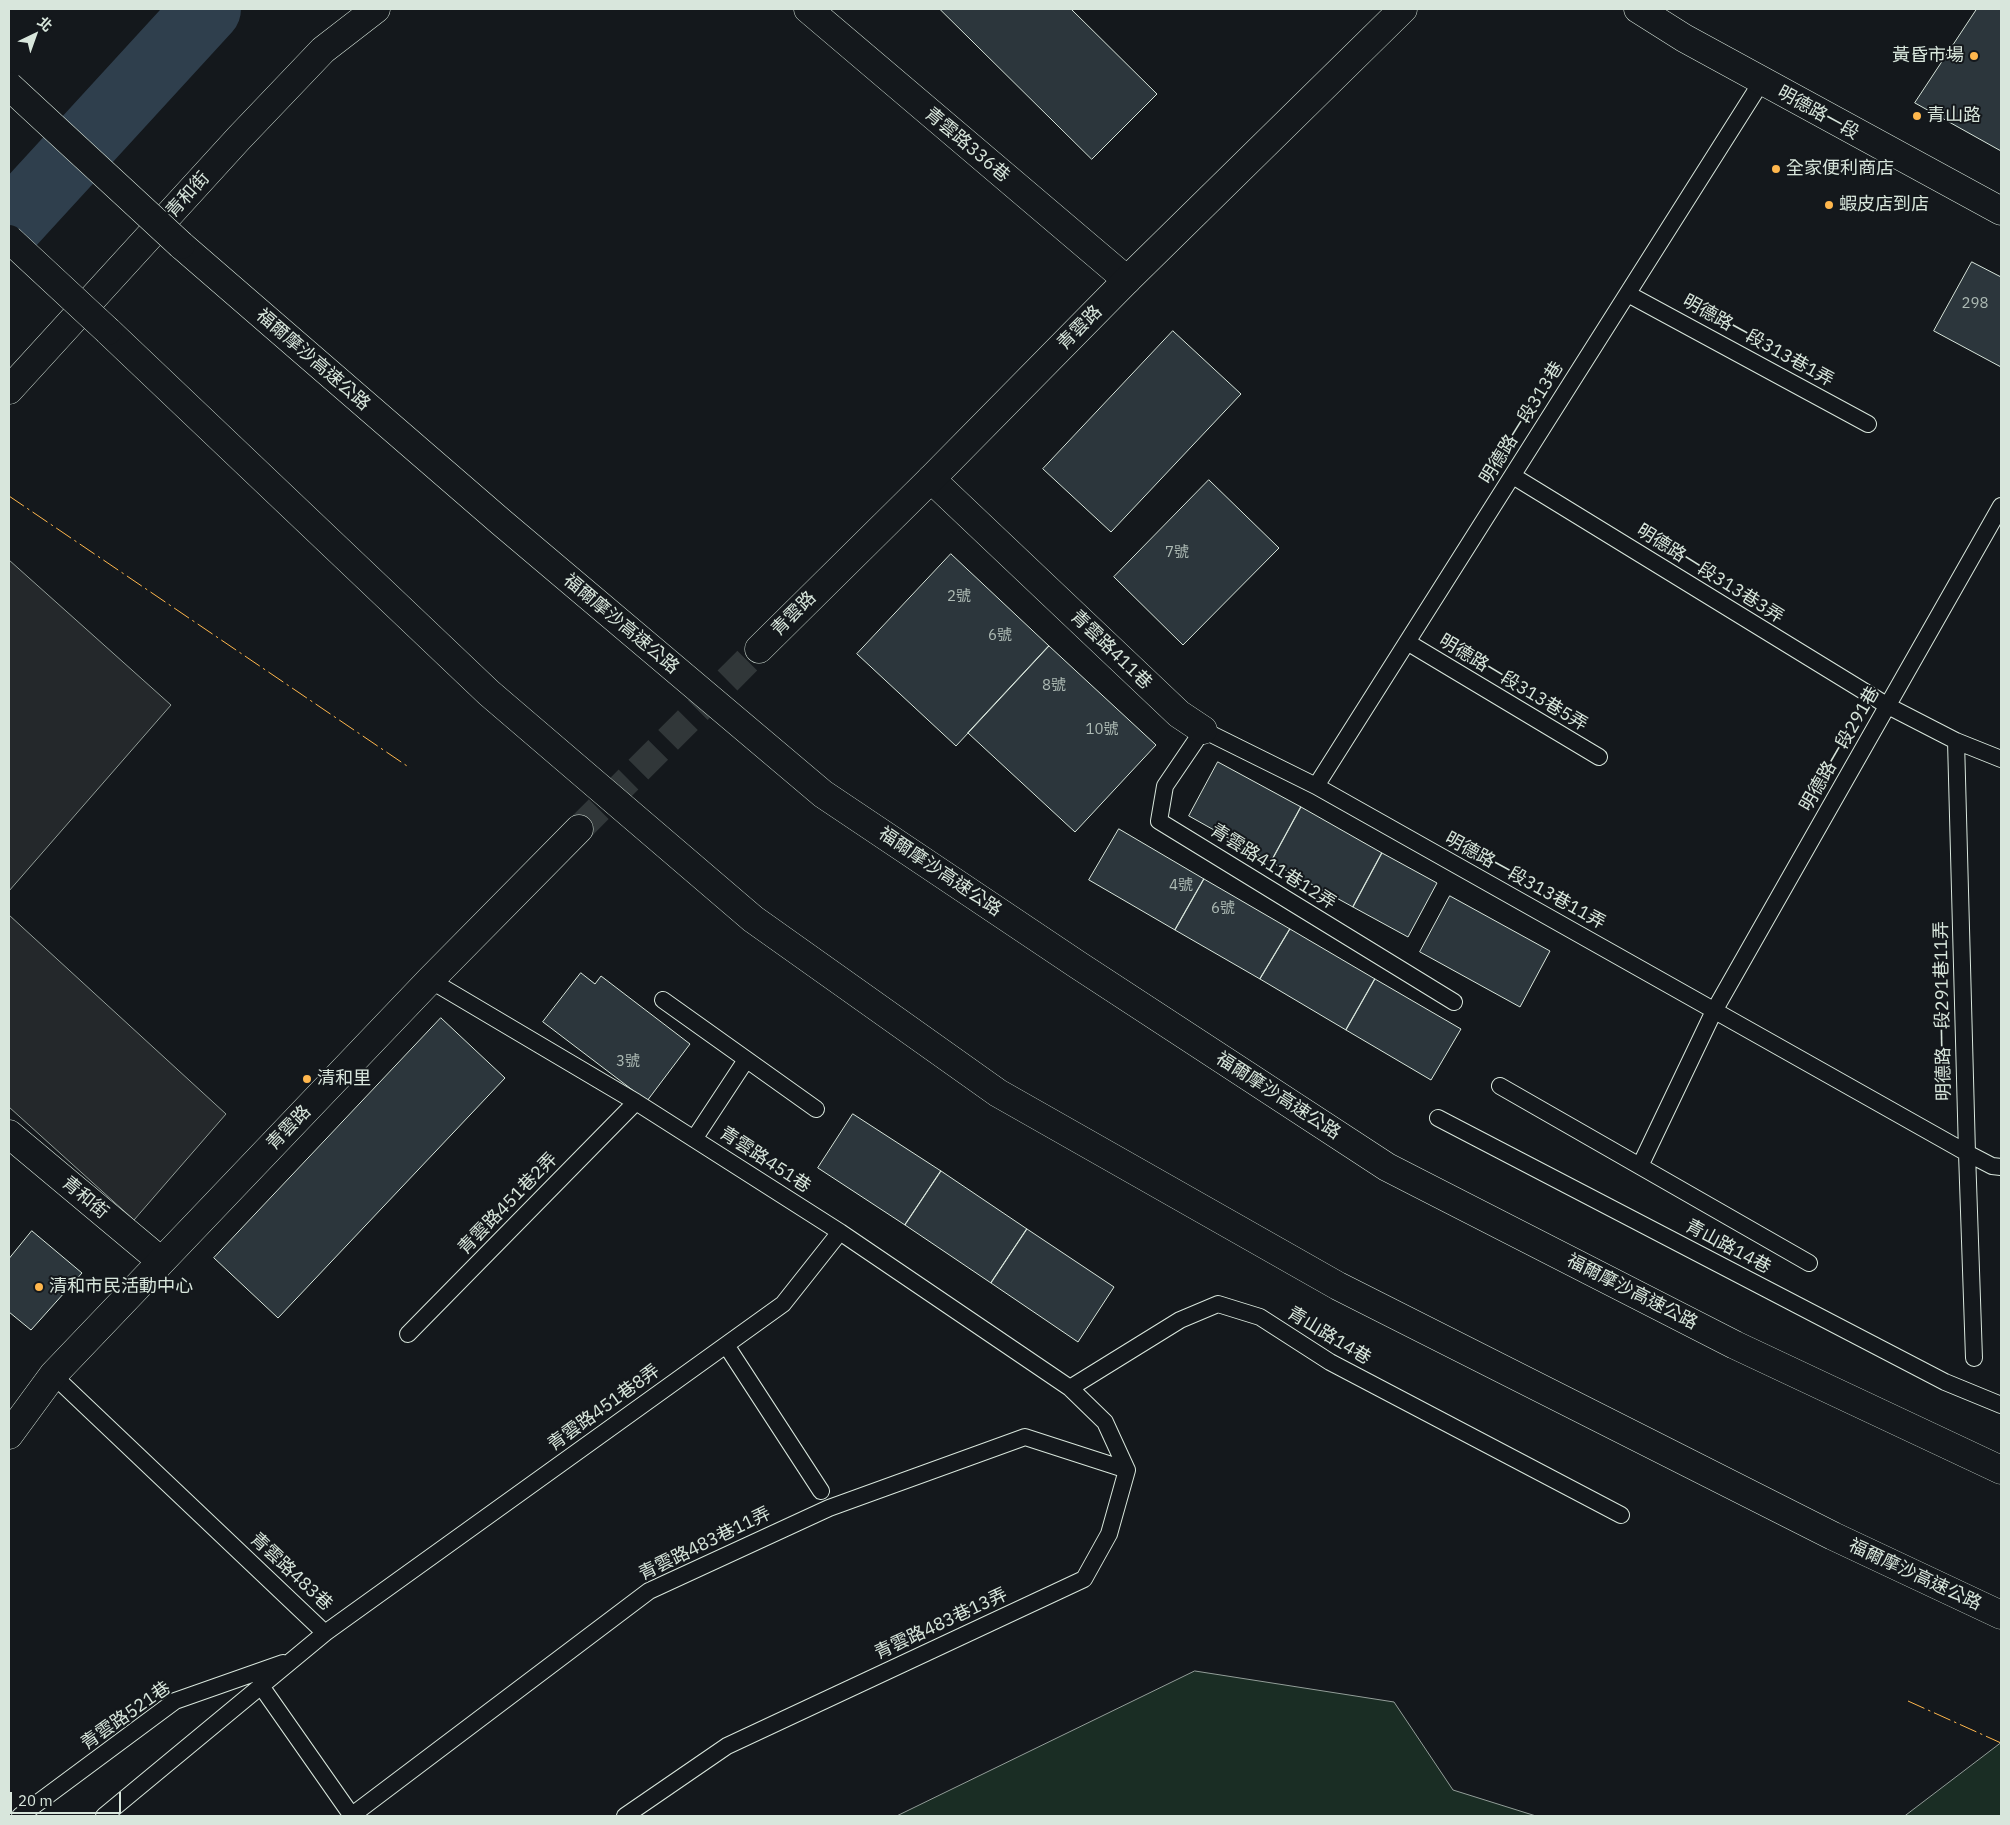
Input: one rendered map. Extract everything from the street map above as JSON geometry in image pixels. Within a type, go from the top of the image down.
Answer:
[{"type":"main road","name":"青和街","points":[[9,390],[239,138],[317,57],[376,9]]},
{"type":"main road","name":"青雲路336巷","points":[[808,9],[1127,280]]},
{"type":"main road","name":"青雲路","points":[[759,649],[931,479],[1127,280],[1403,9]]},
{"type":"main road","name":"明德路一段","points":[[1638,9],[1684,38],[1762,82],[2001,211]]},
{"type":"main road","name":"福爾摩沙高速公路","points":[[9,86],[181,245],[501,522],[823,794],[1078,965],[1387,1167],[1735,1345],[2001,1470]]},
{"type":"main road","name":"福爾摩沙高速公路","points":[[9,239],[489,693],[753,919],[998,1093],[1338,1286],[1832,1536],[2001,1615]]},
{"type":"main road","name":"青雲路411巷","points":[[931,479],[1179,714],[1203,730]]},
{"type":"main road","name":"青雲路","points":[[9,1435],[53,1375],[430,980],[580,829]]},
{"type":"main road","name":"青和街","points":[[9,1134],[161,1261]]},
{"type":"lane","name":"明德路一段313巷","points":[[1316,786],[1762,82]]},
{"type":"lane","name":"明德路一段313巷1弄","points":[[1628,294],[1868,424]]},
{"type":"lane","name":"明德路一段313巷3弄","points":[[1512,476],[1888,706]]},
{"type":"lane","name":"明德路一段291巷","points":[[1714,1011],[2001,506]]},
{"type":"lane","name":"明德路一段313巷5弄","points":[[1407,642],[1599,757]]},
{"type":"lane","points":[[1888,706],[1956,740],[2001,759]]},
{"type":"lane","name":"青雲路411巷","points":[[1203,730],[1316,786]]},
{"type":"lane","name":"青雲路411巷12弄","points":[[1203,730],[1165,786],[1159,821],[1454,1002]]},
{"type":"lane","name":"明德路一段291巷11弄","points":[[1956,740],[1966,1153],[1974,1358]]},
{"type":"lane","name":"明德路一段313巷11弄","points":[[1316,786],[1966,1153],[1996,1167]]},
{"type":"lane","name":"青雲路451巷","points":[[430,980],[636,1102],[840,1232],[1070,1388]]},
{"type":"lane","points":[[663,1000],[816,1108]]},
{"type":"lane","points":[[1640,1166],[1714,1011]]},
{"type":"lane","points":[[694,1139],[746,1060]]},
{"type":"lane","points":[[1500,1086],[1809,1263]]},
{"type":"lane","name":"青雲路451巷2弄","points":[[408,1334],[636,1102]]},
{"type":"lane","name":"青山路14巷","points":[[1438,1118],[1945,1382],[2001,1405]]},
{"type":"lane","name":"青雲路451巷8弄","points":[[326,1633],[783,1304],[840,1232]]},
{"type":"lane","name":"青山路14巷","points":[[1070,1388],[1180,1320],[1218,1304],[1260,1317],[1330,1362],[1622,1515]]},
{"type":"lane","points":[[726,1345],[821,1491]]},
{"type":"lane","name":"青雲路483巷","points":[[53,1375],[326,1633],[104,1816]]},
{"type":"lane","points":[[1070,1388],[1105,1422],[1128,1470]]},
{"type":"lane","name":"青雲路483巷11弄","points":[[351,1816],[649,1591],[829,1508],[1025,1437],[1128,1470]]},
{"type":"lane","name":"青雲路483巷13弄","points":[[625,1816],[727,1746],[1084,1579],[1109,1534],[1128,1470]]},
{"type":"lane","name":"青雲路521巷","points":[[20,1816],[175,1702],[294,1659]]},
{"type":"lane","points":[[261,1686],[351,1816]]},
{"type":"green space","points":[[1195,1671],[1394,1702],[1453,1790],[1536,1816],[897,1816]]},
{"type":"green space","points":[[2001,1743],[2001,1816],[1905,1816]]},
{"type":"shaded area","points":[[9,560],[171,705],[9,891]]},
{"type":"shaded area","points":[[9,915],[226,1114],[134,1220],[9,1107]]},
{"type":"building","points":[[940,9],[1071,9],[1157,94],[1092,159]]},
{"type":"building","name":"黃昏市場","points":[[1977,9],[2001,9],[2001,151],[1915,103]]},
{"type":"building","points":[[1972,262],[2001,277],[2001,367],[1934,331]]},
{"type":"building","points":[[1173,331],[1241,394],[1111,532],[1043,469]]},
{"type":"building","points":[[1209,480],[1279,548],[1183,645],[1114,577]]},
{"type":"building","points":[[951,554],[1049,646],[956,746],[857,654]]},
{"type":"building","points":[[1049,646],[1156,745],[1075,832],[968,733]]},
{"type":"building","points":[[1218,762],[1301,807],[1271,862],[1189,816]]},
{"type":"building","points":[[1301,807],[1382,853],[1353,907],[1271,862]]},
{"type":"building","points":[[1119,829],[1204,879],[1175,930],[1089,880]]},
{"type":"building","points":[[1382,853],[1437,883],[1408,937],[1353,907]]},
{"type":"building","points":[[1204,879],[1290,929],[1260,979],[1175,930]]},
{"type":"building","points":[[1450,896],[1550,951],[1520,1007],[1420,952]]},
{"type":"building","points":[[1290,929],[1375,979],[1346,1030],[1260,979]]},
{"type":"building","points":[[581,973],[595,984],[601,976],[690,1044],[647,1101],[543,1022]]},
{"type":"building","points":[[1375,979],[1461,1029],[1431,1080],[1346,1030]]},
{"type":"building","points":[[441,1018],[505,1078],[278,1318],[214,1258]]},
{"type":"building","points":[[853,1114],[941,1171],[905,1225],[818,1168]]},
{"type":"building","points":[[941,1171],[1027,1229],[991,1283],[905,1225]]},
{"type":"building","points":[[1027,1229],[1114,1287],[1078,1342],[991,1283]]},
{"type":"building","name":"清和市民活動中心","points":[[32,1231],[82,1273],[31,1330],[9,1312],[9,1259]]},
{"type":"waterway","points":[[9,225],[207,9]]},
{"type":"tunnel","points":[[579,829],[759,649]]},
{"type":"power","points":[[9,496],[410,768]]},
{"type":"power","points":[[1908,1701],[2001,1743]]},
{"type":"place","name":"黃昏市場","points":[[1974,56]]},
{"type":"place","name":"青山路","points":[[1917,116]]},
{"type":"place","name":"全家便利商店","points":[[1776,169]]},
{"type":"place","name":"蝦皮店到店","points":[[1829,205]]},
{"type":"place","name":"清和里","points":[[307,1079]]},
{"type":"place","name":"清和市民活動中心","points":[[39,1287]]}]
